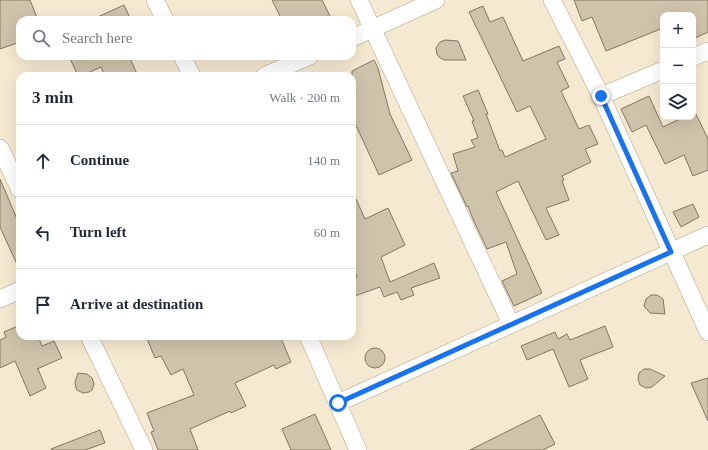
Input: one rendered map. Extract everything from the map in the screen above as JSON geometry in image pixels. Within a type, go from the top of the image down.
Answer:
[{"type":"street","points":[[155,0],[163,16]]},
{"type":"street","points":[[359,0],[511,324]]},
{"type":"street","points":[[356,36],[436,0]]},
{"type":"street","points":[[552,0],[601,96],[708,332]]},
{"type":"street","points":[[696,56],[708,51]]},
{"type":"street","points":[[184,60],[190,72]]},
{"type":"street","points":[[273,72],[301,60]]},
{"type":"street","points":[[601,96],[660,71]]},
{"type":"street","points":[[0,148],[16,182]]},
{"type":"street","points":[[338,403],[708,235]]},
{"type":"street","points":[[0,299],[16,292]]},
{"type":"street","points":[[91,340],[144,450]]},
{"type":"street","points":[[310,340],[358,450]]},
{"type":"building","points":[[0,0],[30,0],[36,16],[16,16],[16,43],[0,49]]},
{"type":"building","points":[[272,0],[322,0],[330,16],[280,16]]},
{"type":"building","points":[[574,0],[708,0],[708,32],[696,38],[696,12],[660,12],[660,29],[606,51],[592,17],[582,21]]},
{"type":"building","points":[[124,5],[129,16],[100,16]]},
{"type":"building","points":[[483,6],[490,22],[503,17],[523,61],[559,46],[565,59],[557,62],[569,87],[561,91],[579,129],[589,125],[598,144],[585,149],[591,162],[562,176],[564,180],[562,181],[569,200],[546,208],[559,235],[546,240],[518,181],[496,192],[542,293],[514,306],[502,281],[517,274],[506,242],[487,249],[468,206],[467,207],[451,173],[458,171],[453,154],[475,147],[471,140],[478,138],[472,121],[474,121],[463,96],[478,90],[488,114],[486,114],[500,151],[502,150],[505,157],[546,139],[530,106],[517,112],[469,12]]},
{"type":"building","points":[[445,40],[458,41],[466,60],[444,60],[439,57],[436,48],[440,42]]},
{"type":"building","points":[[71,60],[131,60],[136,72],[103,72],[101,67],[90,72],[76,72]]},
{"type":"building","points":[[374,60],[378,68],[390,114],[412,160],[379,175],[356,126],[356,72],[352,71]]},
{"type":"building","points":[[649,96],[663,127],[678,120],[696,120],[696,114],[708,139],[708,170],[693,176],[684,155],[665,164],[646,125],[632,132],[621,109]]},
{"type":"building","points":[[0,179],[16,217],[16,262],[0,227]]},
{"type":"building","points":[[356,199],[365,219],[388,208],[405,245],[381,257],[390,282],[434,263],[440,278],[411,288],[414,295],[401,300],[397,292],[384,297],[380,287],[356,296]]},
{"type":"building","points":[[693,204],[699,217],[681,227],[673,212]]},
{"type":"building","points":[[651,295],[657,295],[663,299],[665,314],[650,313],[644,306],[646,299]]},
{"type":"building","points":[[605,326],[613,347],[580,360],[588,379],[569,387],[553,349],[527,360],[521,346],[555,332],[558,339],[567,334],[570,340]]},
{"type":"building","points":[[16,327],[16,340],[40,340],[42,346],[54,341],[62,358],[37,369],[46,388],[30,396],[15,361],[0,368],[0,340],[6,337],[4,332]]},
{"type":"building","points":[[148,340],[282,340],[291,362],[276,369],[274,365],[235,383],[246,406],[231,413],[230,411],[190,429],[198,450],[158,450],[151,432],[154,431],[147,413],[194,395],[183,369],[171,375],[161,356],[155,358]]},
{"type":"building","points":[[375,348],[382,351],[385,358],[382,365],[375,368],[368,365],[365,358],[368,351]]},
{"type":"building","points":[[644,369],[650,369],[665,376],[652,387],[646,388],[640,385],[638,379],[639,373]]},
{"type":"building","points":[[78,373],[87,374],[92,378],[94,384],[92,390],[83,393],[77,390],[75,382]]},
{"type":"building","points":[[708,378],[708,421],[691,383]]},
{"type":"building","points":[[315,414],[331,450],[291,450],[282,429]]},
{"type":"building","points":[[540,415],[555,444],[543,450],[470,450]]},
{"type":"building","points":[[100,430],[105,443],[85,450],[51,450],[51,449]]},
{"type":"route","points":[[338,403],[671,252],[601,96]]}]
